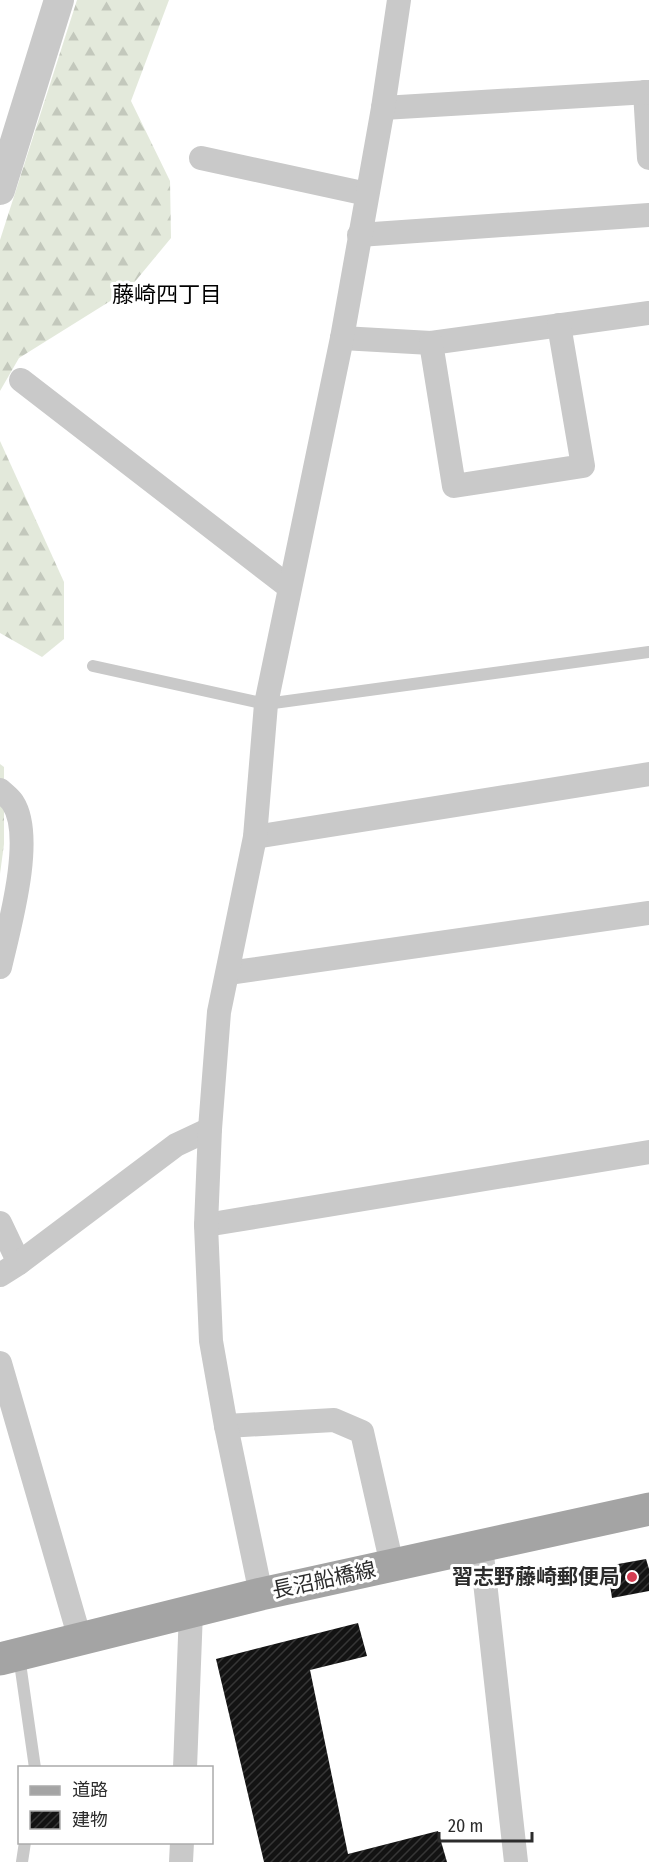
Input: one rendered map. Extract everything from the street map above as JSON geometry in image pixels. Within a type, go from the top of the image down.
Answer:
[{"type":"main road","name":"長沼船橋線","points":[[9,1657],[261,1594],[649,1509]]},
{"type":"street","points":[[0,190],[59,0]]},
{"type":"street","points":[[261,1594],[211,1341],[206,1225],[210,1129],[219,1012],[255,837],[266,704],[342,338],[383,108],[399,0]]},
{"type":"street","points":[[383,108],[647,92],[649,158]]},
{"type":"street","points":[[201,158],[367,194]]},
{"type":"street","points":[[359,236],[649,215]]},
{"type":"street","points":[[342,338],[431,343],[649,313]]},
{"type":"street","points":[[431,343],[454,486],[583,466],[559,325]]},
{"type":"street","points":[[21,380],[289,587]]},
{"type":"street","points":[[255,837],[649,774]]},
{"type":"street","points":[[0,790],[13,803],[20,819],[22,841],[17,889],[0,967]]},
{"type":"street","points":[[228,973],[649,913]]},
{"type":"street","points":[[0,1223],[9,1269],[176,1145],[210,1129]]},
{"type":"street","points":[[206,1225],[649,1152]]},
{"type":"street","points":[[0,1363],[80,1639]]},
{"type":"street","points":[[226,1426],[334,1420],[362,1432],[392,1565]]},
{"type":"street","points":[[481,1546],[516,1862]]},
{"type":"street","points":[[185,1766],[191,1611]]},
{"type":"street","points":[[181,1862],[182,1844]]},
{"type":"lane","points":[[93,666],[266,704],[649,652]]},
{"type":"lane","points":[[9,1657],[35,1766]]},
{"type":"lane","points":[[22,1862],[25,1844]]},
{"type":"green space","points":[[77,0],[169,0],[131,101],[170,181],[171,238],[128,290],[19,358],[0,391],[0,240]]},
{"type":"green space","points":[[0,441],[64,582],[64,639],[42,657],[0,633]]},
{"type":"green space","points":[[0,764],[4,767],[4,844],[0,874]]},
{"type":"building","points":[[646,1559],[649,1569],[649,1591],[612,1598],[607,1566]]},
{"type":"building","points":[[358,1623],[367,1656],[310,1670],[348,1854],[438,1831],[447,1862],[264,1862],[216,1659]]},
{"type":"place","name":"習志野藤崎郵便局","points":[[632,1577]]},
{"type":"district","name":"藤崎四丁目","points":[[167,294]]}]
